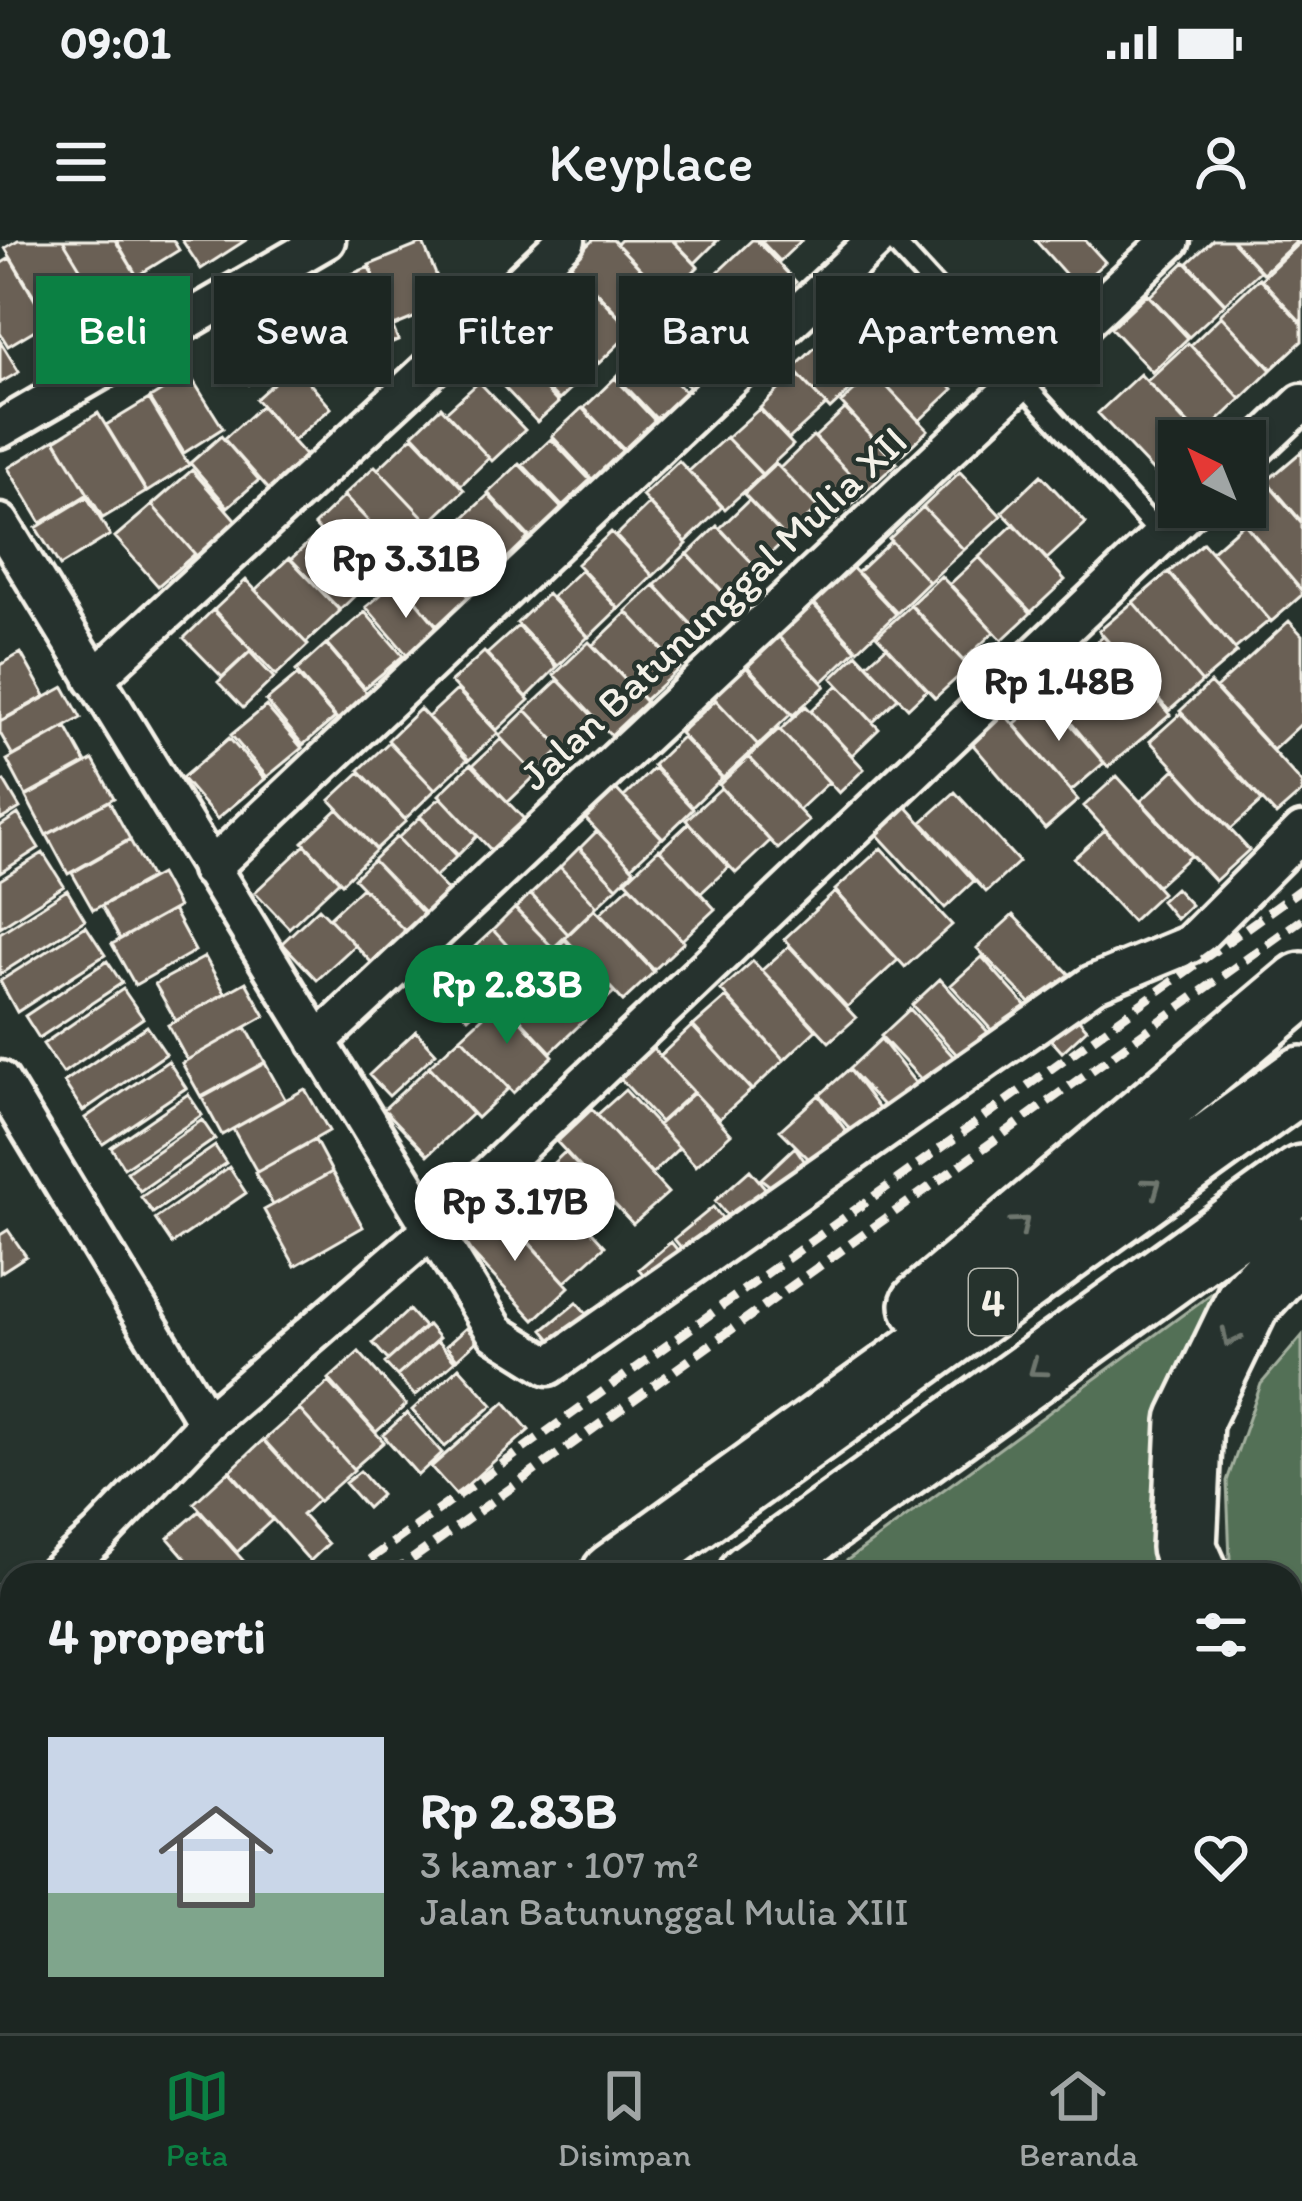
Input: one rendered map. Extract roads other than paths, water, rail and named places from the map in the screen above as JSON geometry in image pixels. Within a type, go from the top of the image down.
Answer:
[{"type":"highway","points":[[683,1525],[770,1432],[1302,985]]},
{"type":"highway","name":"4","points":[[631,1563],[1302,1079]]},
{"type":"highway","name":"4","points":[[768,1563],[1302,1178]]},
{"type":"highway","points":[[1191,1563],[1184,1548],[1190,1421],[1247,1303],[1302,1249]]},
{"type":"street","points":[[0,429],[326,240]]},
{"type":"street","points":[[94,679],[566,240]]},
{"type":"street","points":[[210,869],[876,240]]},
{"type":"street","name":"Jalan Batununggal Mulia XII","points":[[1100,306],[1171,240]]},
{"type":"street","name":"Jalan Batununggal Mulia XII","points":[[317,1042],[1017,384]]},
{"type":"street","points":[[1266,437],[1302,404]]},
{"type":"street","points":[[0,524],[496,1333],[549,1366],[1093,984],[1190,944],[1302,832]]},
{"type":"street","points":[[69,1563],[206,1423],[433,1229],[1170,528]]},
{"type":"street","points":[[0,1080],[206,1423]]},
{"type":"lane","points":[[892,240],[925,276]]},
{"type":"lane","points":[[1025,384],[1161,536]]},
{"type":"railway","points":[[365,1563],[1302,888]]},
{"type":"railway","points":[[407,1563],[1302,919]]}]
